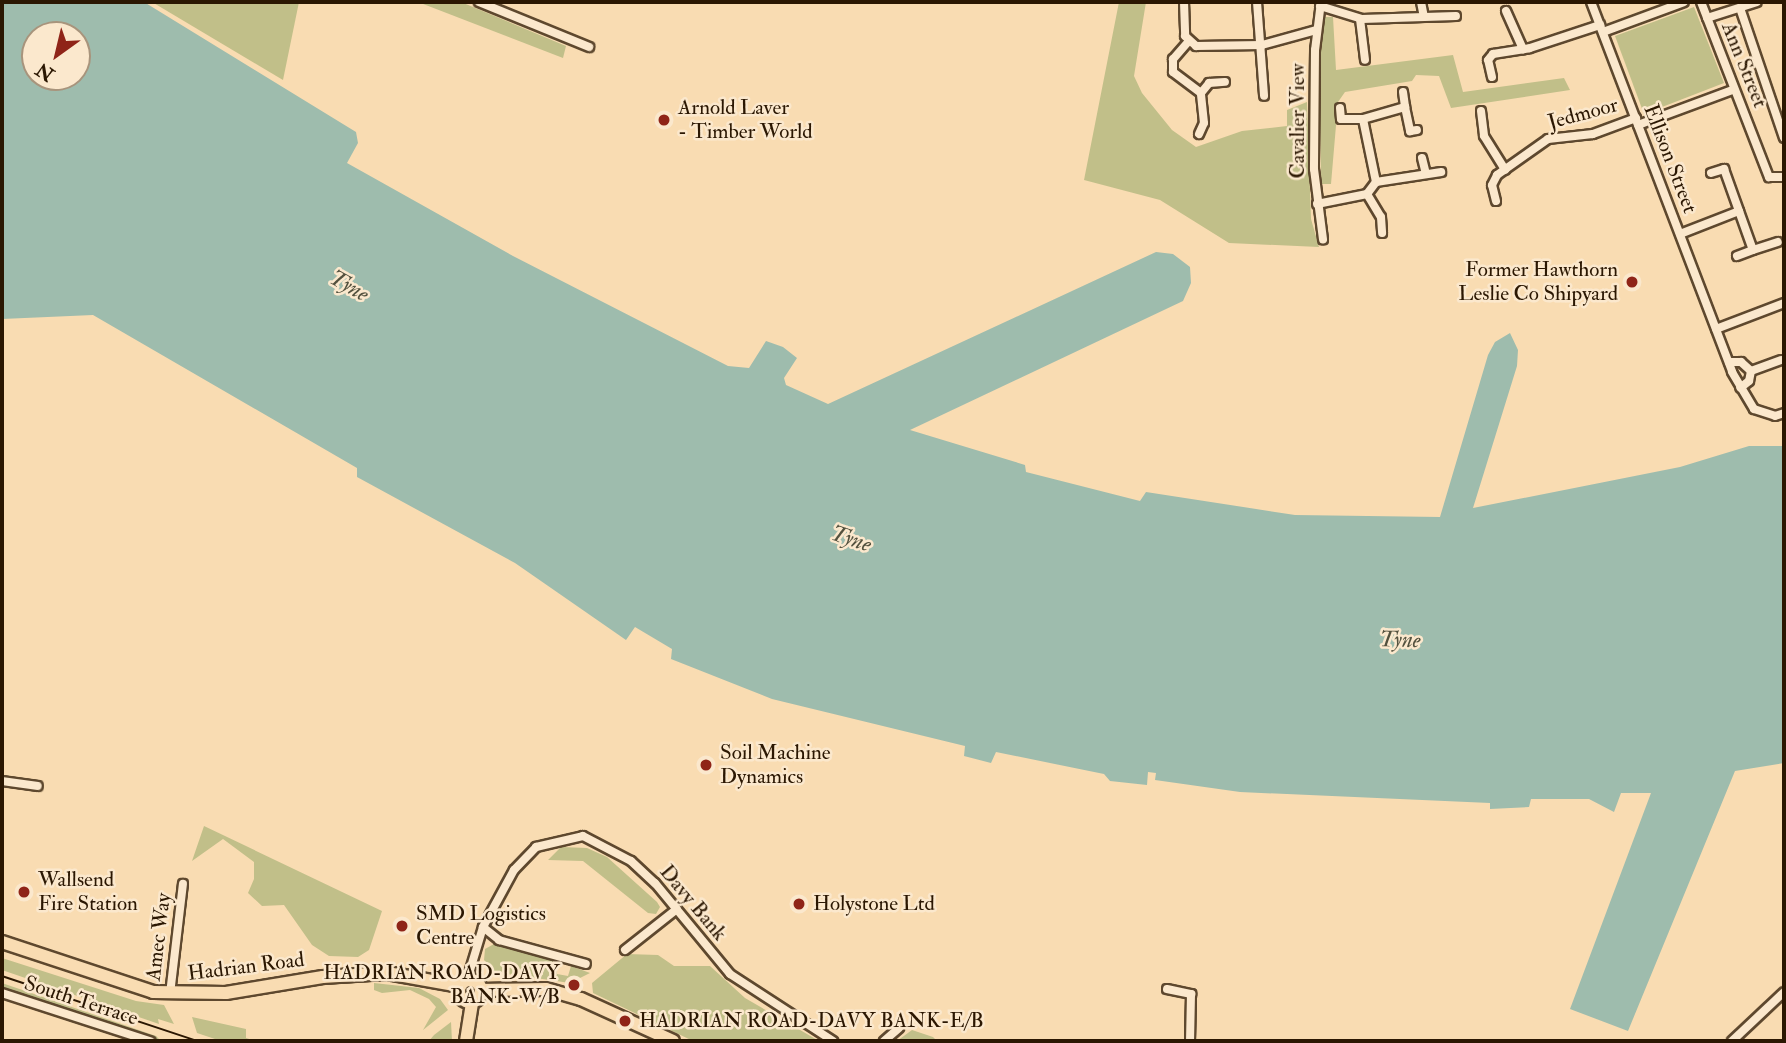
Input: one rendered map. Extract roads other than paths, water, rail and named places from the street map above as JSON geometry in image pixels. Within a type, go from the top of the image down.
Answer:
[{"type":"main road","name":"Hadrian Road","points":[[2,942],[113,982],[170,994],[226,993],[323,977],[387,973],[463,983]]},
{"type":"main road","points":[[472,1002],[462,999],[463,983],[475,981],[481,990]]},
{"type":"main road","points":[[481,990],[546,989],[581,999],[673,1041]]},
{"type":"main road","points":[[466,1041],[472,1002],[481,990]]},
{"type":"street","points":[[479,2],[589,47]]},
{"type":"street","points":[[1184,2],[1188,42],[1173,59],[1173,72],[1200,93],[1205,116],[1199,134]]},
{"type":"street","points":[[1257,2],[1264,96]]},
{"type":"street","points":[[1422,2],[1424,17]]},
{"type":"street","name":"Ellison Street","points":[[1591,2],[1740,388],[1749,404],[1763,414],[1784,413]]},
{"type":"street","points":[[1492,77],[1490,56],[1602,28],[1684,2]]},
{"type":"street","name":"Ann Street","points":[[1701,2],[1732,90],[1738,95],[1771,179],[1784,177]]},
{"type":"street","points":[[1707,18],[1757,2]]},
{"type":"street","points":[[1320,4],[1360,19],[1456,16]]},
{"type":"street","name":"Cavalier View","points":[[1320,4],[1316,30],[1317,204],[1323,239]]},
{"type":"street","points":[[1740,8],[1784,138]]},
{"type":"street","points":[[1506,11],[1523,49]]},
{"type":"street","points":[[1360,19],[1365,60]]},
{"type":"street","points":[[1188,42],[1202,47],[1261,45],[1316,30]]},
{"type":"street","points":[[1200,93],[1209,83],[1225,82]]},
{"type":"street","name":"Jedmoor","points":[[1505,170],[1548,139],[1593,134],[1732,90]]},
{"type":"street","points":[[1403,92],[1410,131],[1417,130]]},
{"type":"street","points":[[1340,108],[1341,119],[1363,120],[1405,107]]},
{"type":"street","points":[[1481,111],[1486,141],[1505,170],[1492,185],[1496,201]]},
{"type":"street","points":[[1363,120],[1376,182]]},
{"type":"street","points":[[1422,158],[1426,174]]},
{"type":"street","points":[[1712,173],[1724,169],[1754,250]]},
{"type":"street","points":[[1317,204],[1367,194],[1376,182],[1441,172]]},
{"type":"street","points":[[1367,194],[1381,217],[1382,233]]},
{"type":"street","points":[[1680,234],[1739,211]]},
{"type":"street","points":[[1737,256],[1777,242]]},
{"type":"street","points":[[1716,330],[1784,303]]},
{"type":"street","points":[[1751,371],[1782,360]]},
{"type":"street","points":[[1729,362],[1741,362],[1751,371]]},
{"type":"street","points":[[1740,388],[1749,381],[1751,371]]},
{"type":"street","points":[[2,781],[38,786]]},
{"type":"street","name":"Davy Bank","points":[[463,983],[483,927],[514,870],[536,847],[583,836],[631,861],[677,909],[730,974],[833,1041]]},
{"type":"street","name":"Amec Way","points":[[170,994],[183,884]]},
{"type":"street","points":[[625,950],[677,909]]},
{"type":"street","points":[[483,927],[499,940],[586,964]]},
{"type":"street","points":[[564,967],[568,958]]},
{"type":"street","points":[[1167,989],[1191,994],[1190,1041]]},
{"type":"street","points":[[1732,1041],[1784,992]]},
{"type":"street","name":"South Terrace","points":[[2,993],[150,1041]]},
{"type":"street","points":[[884,1041],[899,1028]]},
{"type":"water","name":"Tyne","points":[[2,2],[144,2],[356,132],[358,143],[347,163],[513,256],[728,366],[749,368],[766,341],[783,347],[797,358],[784,378],[786,385],[828,404],[1156,252],[1173,254],[1190,267],[1191,283],[1183,301],[910,430],[1025,465],[1026,472],[1140,501],[1146,492],[1295,515],[1440,517],[1488,355],[1495,342],[1510,333],[1518,350],[1517,366],[1473,508],[1680,467],[1749,446],[1784,446],[1784,763],[1735,771],[1628,1031],[1570,1009],[1651,793],[1621,793],[1614,812],[1589,799],[1531,799],[1529,807],[1490,809],[1490,803],[1240,792],[1155,780],[1156,773],[1148,772],[1147,785],[1110,781],[1104,774],[996,752],[991,763],[964,756],[965,746],[772,699],[671,659],[672,649],[635,627],[626,640],[515,563],[357,477],[357,468],[93,315],[2,319]]},
{"type":"tram line","points":[[2,976],[197,1041]]},
{"type":"place","name":"Arnold Laver - Timber World","points":[[664,120]]},
{"type":"place","name":"Former Hawthorn Leslie Co Shipyard","points":[[1632,282]]},
{"type":"place","name":"Soil Machine Dynamics","points":[[706,765]]},
{"type":"place","name":"Wallsend Fire Station","points":[[24,892]]},
{"type":"place","name":"Holystone Ltd","points":[[799,904]]},
{"type":"place","name":"SMD Logistics Centre","points":[[402,926]]},
{"type":"place","name":"HADRIAN ROAD-DAVY BANK-W/B","points":[[574,985]]},
{"type":"place","name":"HADRIAN ROAD-DAVY BANK-E/B","points":[[625,1021]]}]
